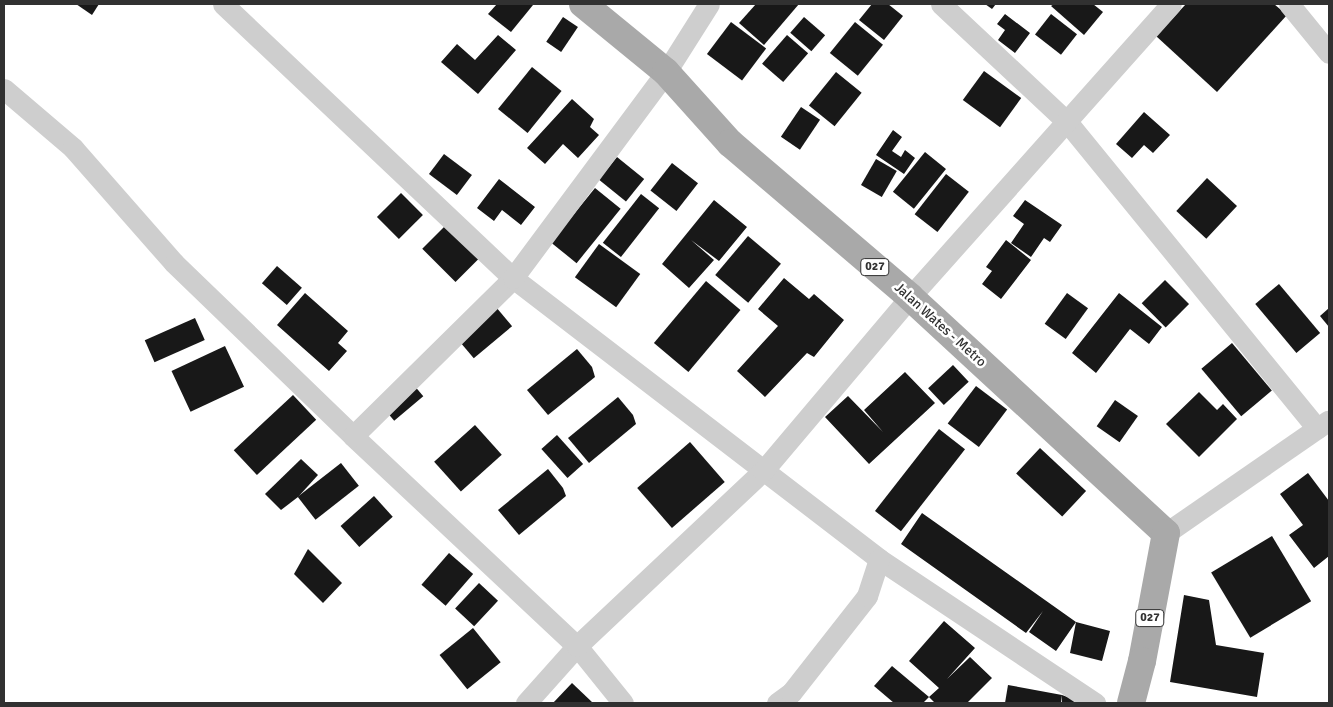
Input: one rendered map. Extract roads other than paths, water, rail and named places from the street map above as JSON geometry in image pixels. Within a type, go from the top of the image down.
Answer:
[{"type":"main road","name":"Jalan Wates - Metro","points":[[583,4],[666,72],[730,143],[910,297],[1166,533]]},
{"type":"main road","name":"027","points":[[1130,703],[1142,661],[1166,533]]},
{"type":"street","points":[[223,4],[513,278],[879,559],[1095,703]]},
{"type":"street","points":[[353,436],[513,278],[666,72],[709,4]]},
{"type":"street","points":[[941,4],[1068,123],[1323,424],[1166,533]]},
{"type":"street","points":[[526,703],[578,646],[763,471],[910,297],[1068,123],[1171,4]]},
{"type":"street","points":[[1288,4],[1329,53]]},
{"type":"street","points":[[4,89],[73,148],[174,263],[353,436],[578,646],[623,703]]},
{"type":"street","points":[[777,703],[791,693],[867,596],[879,559]]}]
